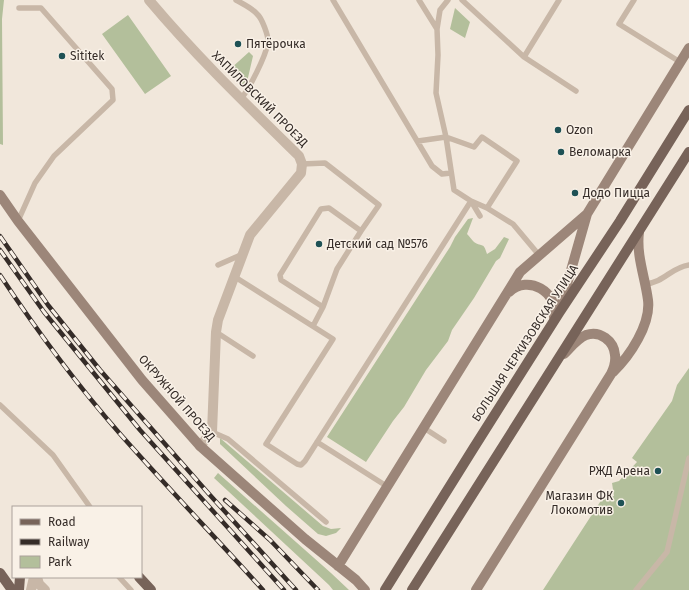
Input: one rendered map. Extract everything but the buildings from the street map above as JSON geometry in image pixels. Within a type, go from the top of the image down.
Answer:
[{"type":"main road","name":"БОЛЬШАЯ ЧЕРКИЗОВСКАЯ УЛИЦА","points":[[385,590],[552,324],[620,221],[689,110]]},
{"type":"main road","points":[[412,590],[689,152]]},
{"type":"main road","points":[[0,573],[12,590]]},
{"type":"main road","points":[[19,590],[20,578]]},
{"type":"main road","points":[[140,578],[151,590]]},
{"type":"street","name":"ХАПИЛОВСКИЙ ПРОЕЗД","points":[[150,0],[186,43],[299,156],[302,164],[301,173],[250,235],[218,320],[216,332],[212,432]]},
{"type":"street","points":[[559,313],[587,214],[689,48]]},
{"type":"street","name":"ОКРУЖНОЙ ПРОЕЗД","points":[[0,195],[18,221],[142,380],[200,446],[365,590]]},
{"type":"street","points":[[338,566],[520,272],[587,214]]},
{"type":"street","points":[[611,374],[622,363],[644,326],[648,316],[649,308],[638,246],[639,232]]},
{"type":"street","points":[[506,295],[512,289],[521,285],[530,284],[546,291],[552,298],[555,307],[555,316],[552,324]]},
{"type":"street","points":[[475,590],[611,374],[615,363],[614,350],[603,336],[595,334],[581,337],[556,362]]},
{"type":"street","points":[[200,446],[212,432]]},
{"type":"street","points":[[31,590],[36,578]]},
{"type":"street","points":[[36,578],[39,584],[45,590]]},
{"type":"lane","points":[[236,0],[258,14],[263,23],[268,41],[264,56],[248,89],[241,99]]},
{"type":"lane","points":[[333,0],[432,166],[442,174],[451,173]]},
{"type":"lane","points":[[419,0],[437,29]]},
{"type":"lane","points":[[448,0],[440,10],[437,29],[438,54],[436,93],[446,137],[454,190],[513,224],[539,255]]},
{"type":"lane","points":[[462,0],[524,57],[576,91]]},
{"type":"lane","points":[[524,57],[559,0]]},
{"type":"lane","points":[[634,0],[619,24],[680,62]]},
{"type":"lane","points":[[18,221],[34,184],[54,156],[113,100],[112,89],[41,8],[19,8]]},
{"type":"lane","points":[[418,141],[446,137],[474,147],[482,137],[517,160],[487,208]]},
{"type":"lane","points":[[302,164],[325,163],[379,205],[360,231],[337,270],[323,307],[313,326]]},
{"type":"lane","points":[[471,201],[480,216]]},
{"type":"lane","points":[[235,277],[333,339],[266,444],[297,464],[301,465],[318,442],[471,201]]},
{"type":"lane","points":[[323,307],[281,280],[280,274],[321,209],[329,208],[360,231]]},
{"type":"lane","points":[[218,265],[244,254]]},
{"type":"lane","points":[[645,284],[654,283],[677,268],[689,265]]},
{"type":"lane","points":[[216,332],[253,356]]},
{"type":"lane","points":[[0,405],[53,455],[89,506]]},
{"type":"lane","points":[[424,428],[444,441]]},
{"type":"lane","points":[[212,432],[228,439],[326,522]]},
{"type":"lane","points":[[318,442],[388,487]]},
{"type":"lane","points":[[636,590],[667,552],[689,458]]},
{"type":"lane","points":[[120,578],[131,590]]},
{"type":"green space","points":[[0,0],[4,0],[2,19],[3,145],[0,144]]},
{"type":"green space","points":[[455,8],[470,22],[465,38],[450,29]]},
{"type":"green space","points":[[128,15],[171,76],[145,94],[102,34]]},
{"type":"green space","points":[[249,52],[253,56],[247,82],[244,86],[229,70]]},
{"type":"green space","points":[[473,218],[467,234],[474,242],[484,246],[487,254],[495,249],[504,237],[509,239],[500,258],[496,261],[474,298],[452,330],[448,341],[426,370],[404,407],[366,462],[327,437],[455,237],[468,219]]},
{"type":"green space","name":"РЖД Арена","points":[[689,368],[689,590],[543,590],[602,499],[614,496],[612,483],[619,481],[637,462],[632,458],[672,401],[677,385]]},
{"type":"green space","points":[[220,438],[323,526],[331,529],[341,528],[336,533],[326,536],[318,534],[220,444]]},
{"type":"green space","points":[[218,473],[349,590],[333,590],[214,478]]},
{"type":"railway","points":[[0,236],[48,305],[100,370],[296,590]]},
{"type":"railway","points":[[0,250],[44,312],[140,430],[284,590]]},
{"type":"railway","points":[[0,275],[28,317],[89,397],[156,474],[263,590]]},
{"type":"railway","points":[[225,500],[270,540],[318,590]]},
{"type":"place","name":"Пятёрочка","points":[[238,44]]},
{"type":"place","name":"Sititek","points":[[62,56]]},
{"type":"place","name":"Ozon","points":[[558,130]]},
{"type":"place","name":"Веломарка","points":[[561,152]]},
{"type":"place","name":"Додо Пицца","points":[[575,193]]},
{"type":"place","name":"Детский сад №576","points":[[319,244]]},
{"type":"place","name":"РЖД Арена","points":[[658,471]]},
{"type":"place","name":"Магазин ФК Локомотив","points":[[621,503]]}]
